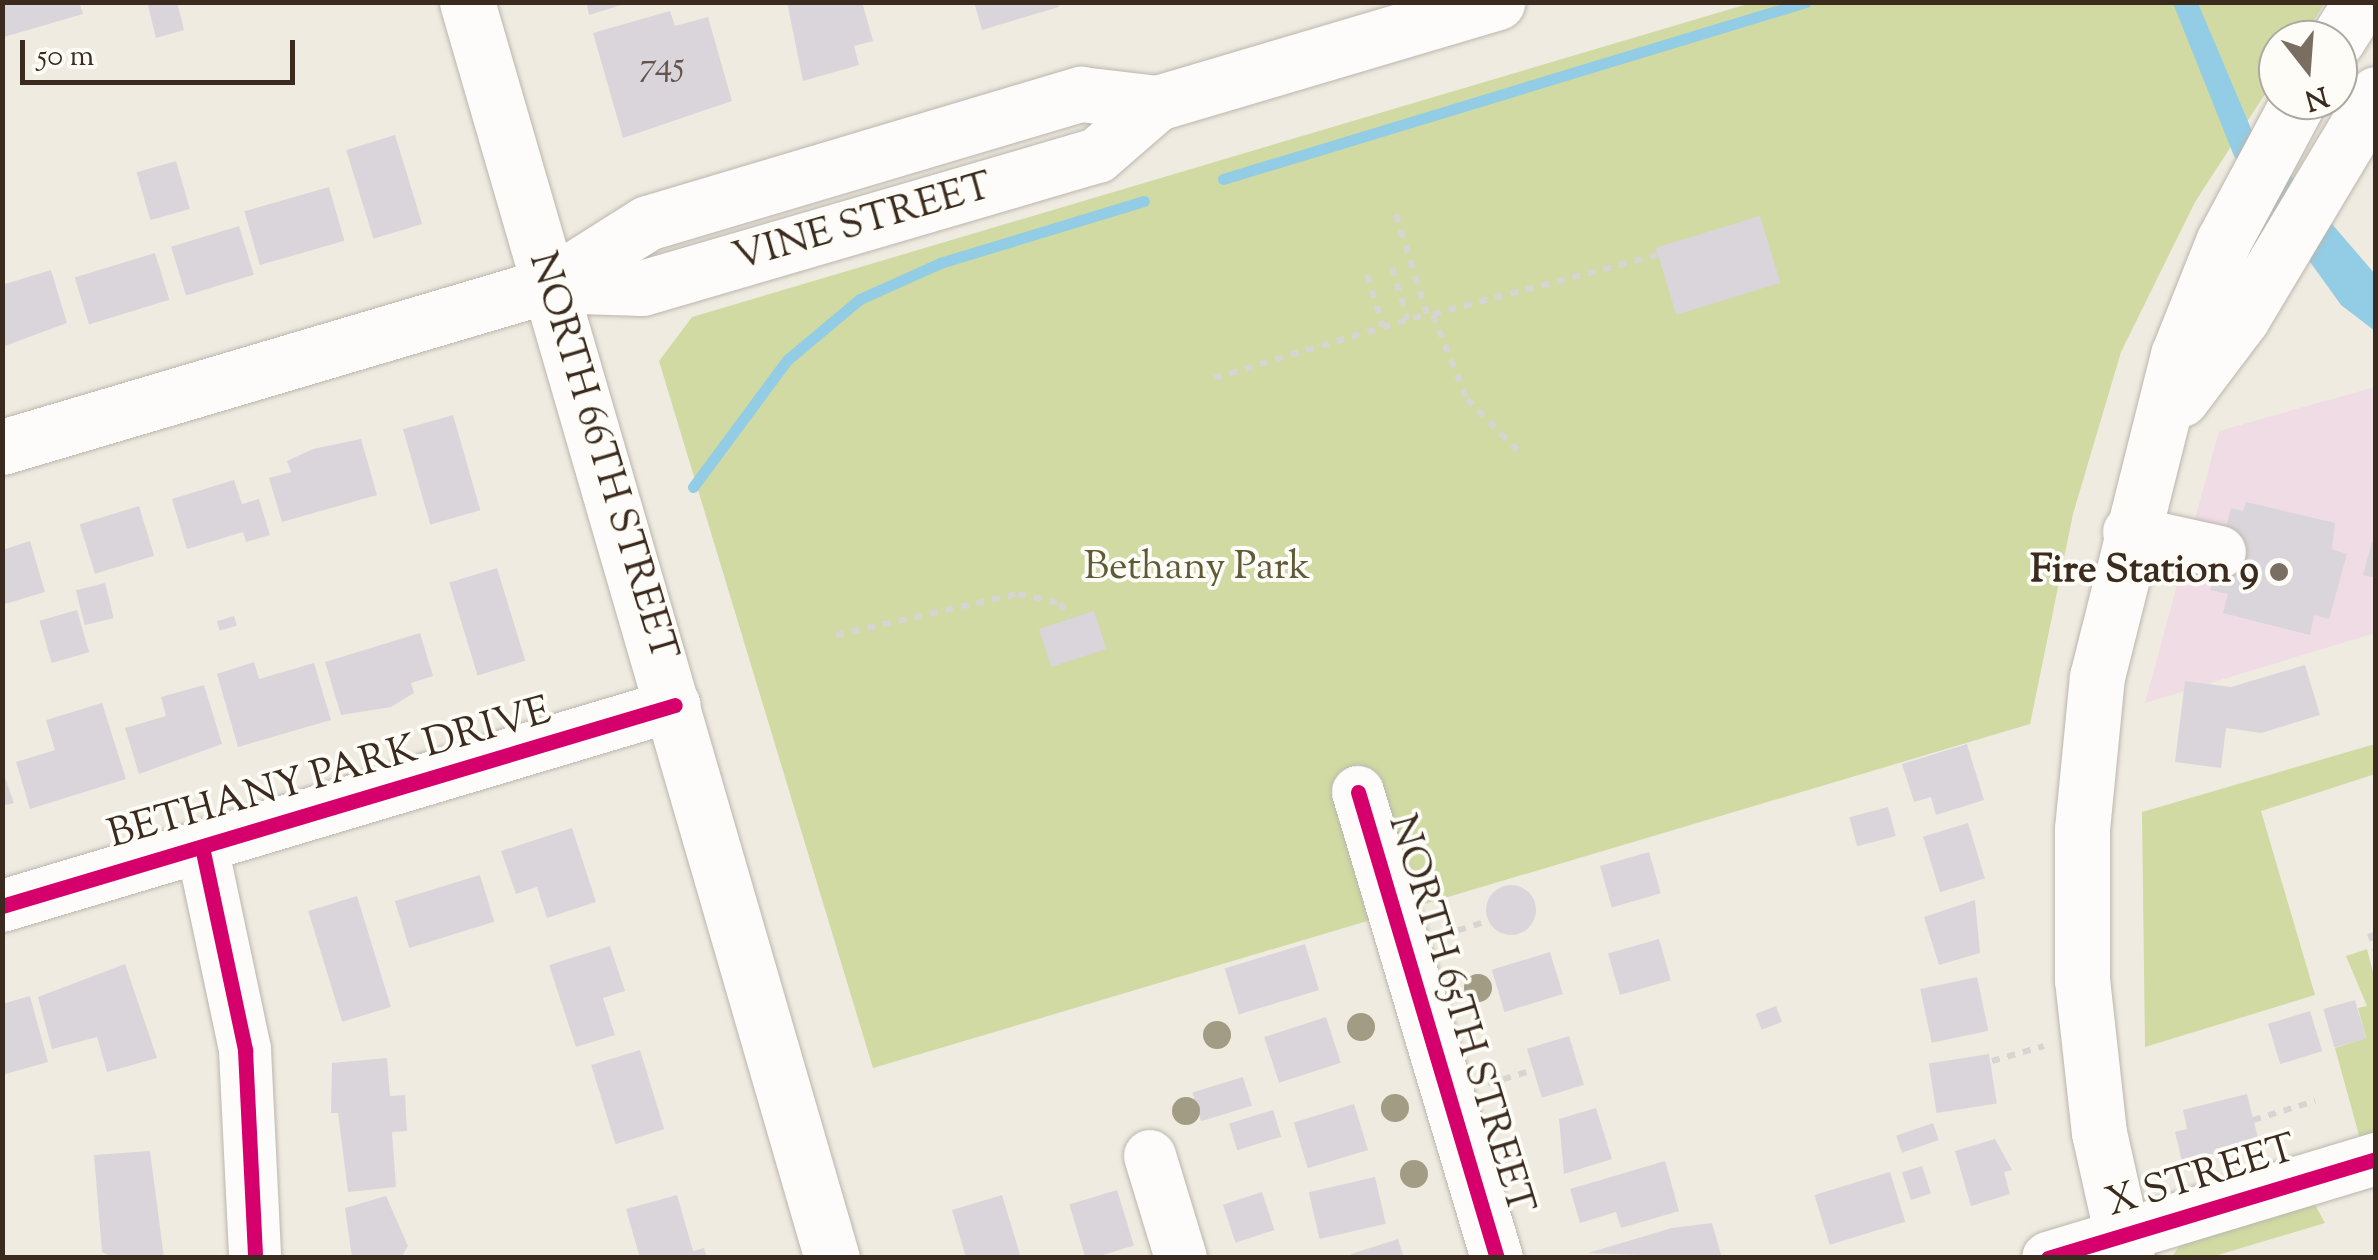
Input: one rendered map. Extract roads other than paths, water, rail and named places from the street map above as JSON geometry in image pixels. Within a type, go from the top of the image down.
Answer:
[{"type":"main road","name":"NORTH 66TH STREET","points":[[466,2],[675,705],[832,1258]]},
{"type":"main road","name":"VINE STREET","points":[[2,447],[549,285],[647,223],[1081,94],[1156,103],[1497,2]]},
{"type":"main road","points":[[2158,428],[2257,292],[2376,94]]},
{"type":"main road","points":[[2125,1247],[2089,1055],[2081,852],[2097,677],[2129,532],[2158,428],[2223,242],[2288,120]]},
{"type":"street","points":[[2129,532],[2220,552]]},
{"type":"street","name":"BETHANY PARK DRIVE","points":[[2,906],[675,705]]},
{"type":"street","name":"NORTH 65TH STREET","points":[[1358,792],[1497,1258]]},
{"type":"street","points":[[202,847],[244,1050],[255,1258]]},
{"type":"street","points":[[1150,1156],[1181,1258]]},
{"type":"street","name":"X STREET","points":[[2048,1258],[2125,1247],[2376,1159]]},
{"type":"water","points":[[2173,3],[2198,3],[2252,131],[2375,274],[2375,331],[2341,305],[2234,156]]},
{"type":"waterway","points":[[1223,179],[1806,2]]},
{"type":"waterway","points":[[693,487],[787,360],[860,299],[940,263],[1144,201]]},
{"type":"place","name":"Fire Station 9","points":[[2279,572]]},
{"type":"park label","name":"Bethany Park","points":[[1197,569]]}]
